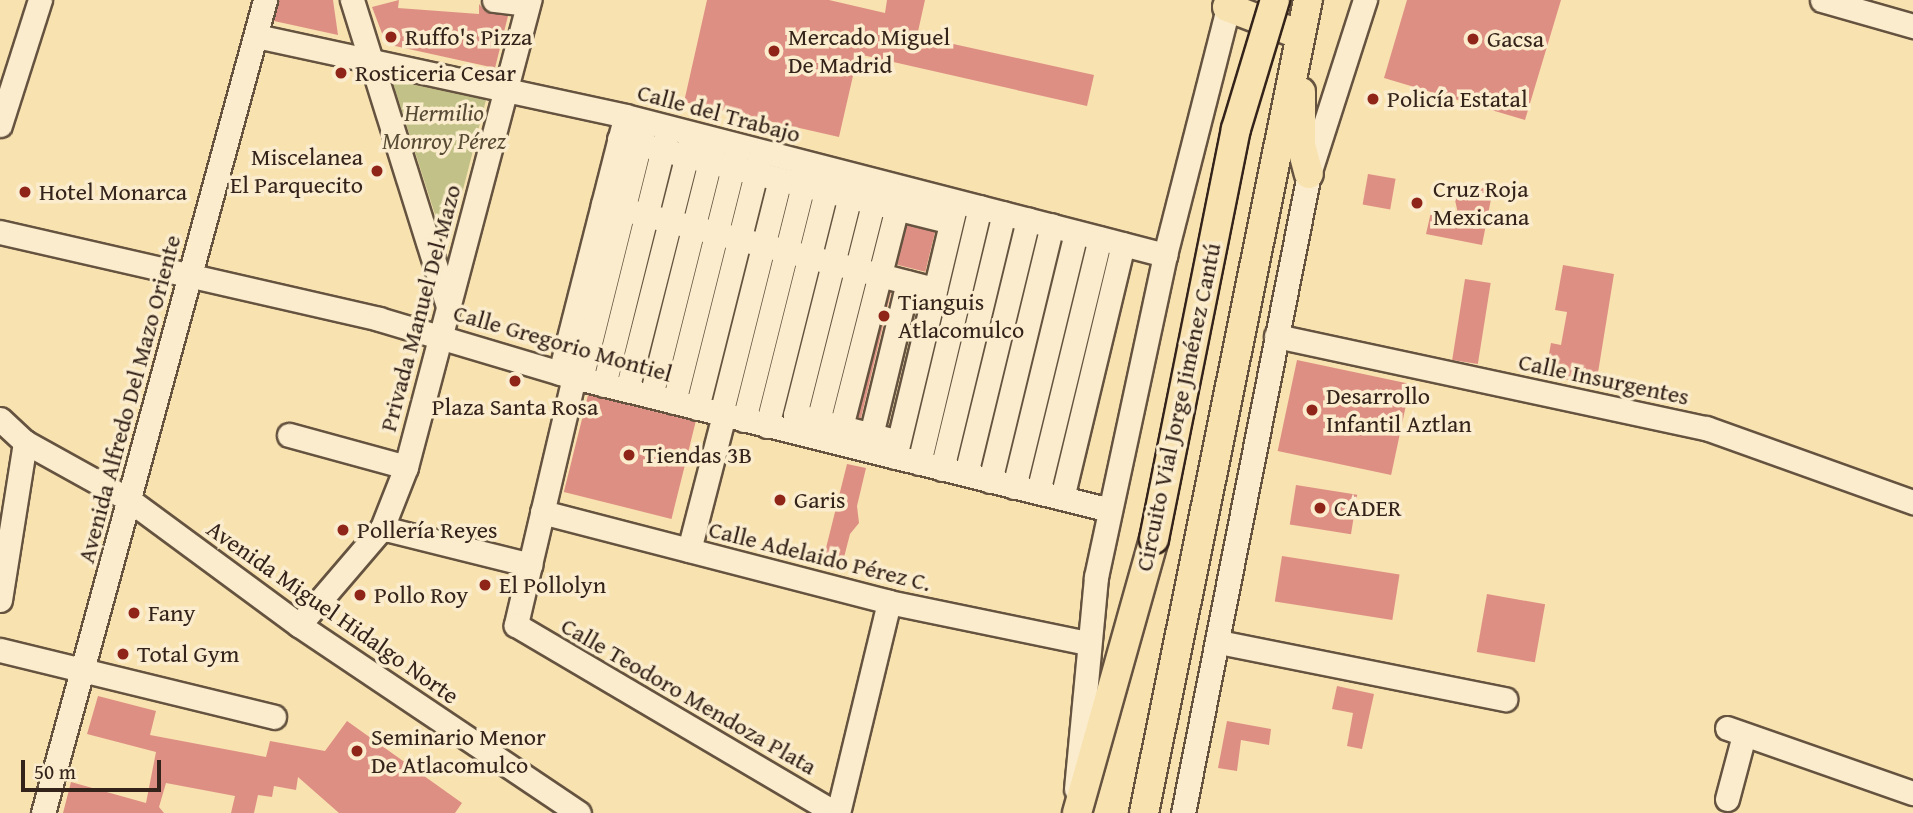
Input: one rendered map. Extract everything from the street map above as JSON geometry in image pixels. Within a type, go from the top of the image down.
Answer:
[{"type":"main road","name":"Circuito Vial Jorge Jiménez Cantú","points":[[1075,813],[1154,538],[1236,129],[1275,0]]},
{"type":"main road","name":"Circuito Vial Jorge Jiménez Cantú","points":[[1144,813],[1298,34],[1308,0]]},
{"type":"main road","points":[[1229,4],[1298,34],[1303,58],[1299,128],[1310,174]]},
{"type":"street","points":[[0,125],[40,0]]},
{"type":"street","name":"Avenida Alfredo Del Mazo Oriente","points":[[43,813],[265,0]]},
{"type":"street","points":[[353,0],[447,306]]},
{"type":"street","points":[[494,0],[528,2]]},
{"type":"street","points":[[1184,813],[1310,174],[1365,0]]},
{"type":"street","points":[[1822,0],[1913,26]]},
{"type":"street","name":"Privada Manuel Del Mazo","points":[[299,625],[382,528],[406,467],[503,89],[528,2]]},
{"type":"street","name":"Circuito Vial Jorge Jiménez Cantú","points":[[1075,813],[1087,643],[1110,510],[1165,255],[1229,4]]},
{"type":"street","name":"Calle del Trabajo","points":[[256,36],[635,118],[692,133],[713,150],[736,157],[876,192],[902,188],[954,211],[980,207],[1165,255]]},
{"type":"street","points":[[382,528],[530,565],[573,370],[635,118]]},
{"type":"street","points":[[606,377],[669,127]]},
{"type":"street","points":[[629,382],[692,133]]},
{"type":"street","points":[[629,141],[686,156],[713,150],[653,388]]},
{"type":"street","points":[[676,394],[736,157]]},
{"type":"street","points":[[689,550],[732,410],[768,324],[806,174],[780,179],[759,162],[699,400]]},
{"type":"street","points":[[732,410],[745,318],[780,179]]},
{"type":"street","points":[[769,418],[829,180]]},
{"type":"street","points":[[816,429],[876,192],[954,211],[897,449],[871,435],[841,427],[816,429],[795,415],[852,186]]},
{"type":"street","points":[[841,427],[902,188]]},
{"type":"street","points":[[613,207],[935,289]]},
{"type":"street","points":[[919,463],[980,207]]},
{"type":"street","points":[[942,469],[1004,213]]},
{"type":"street","points":[[966,474],[1028,219]]},
{"type":"street","points":[[990,481],[1052,225]]},
{"type":"street","name":"Calle Gregorio Montiel","points":[[0,232],[439,336],[897,449],[919,463],[1110,510]]},
{"type":"street","points":[[1014,486],[1076,232]]},
{"type":"street","points":[[1038,492],[1100,238]]},
{"type":"street","points":[[1062,498],[1124,244]]},
{"type":"street","points":[[594,281],[792,330]]},
{"type":"street","points":[[871,435],[908,282]]},
{"type":"street","points":[[959,295],[1102,331]]},
{"type":"street","points":[[815,335],[918,361]]},
{"type":"street","name":"Calle Insurgentes","points":[[1276,336],[1706,428],[1913,502]]},
{"type":"street","points":[[942,367],[1085,402]]},
{"type":"street","name":"Avenida Miguel Hidalgo Norte","points":[[0,419],[25,442],[128,499],[299,625],[579,813]]},
{"type":"street","name":"Privada Manuel Del Mazo","points":[[289,435],[406,467]]},
{"type":"street","points":[[0,600],[25,442]]},
{"type":"street","name":"Calle Adelaido Pérez C.","points":[[542,512],[889,602],[1087,643]]},
{"type":"street","name":"Calle Teodoro Mendoza Plata","points":[[530,565],[516,625],[837,813]]},
{"type":"street","points":[[837,813],[889,602]]},
{"type":"street","points":[[1219,642],[1505,699]]},
{"type":"street","points":[[0,650],[274,717]]},
{"type":"street","points":[[1727,799],[1736,731],[1913,793]]},
{"type":"green space","name":"Hermilio Monroy Pérez","points":[[392,80],[486,100],[447,252]]},
{"type":"building","points":[[279,0],[333,0],[338,35],[274,21]]},
{"type":"building","points":[[399,0],[398,8],[479,14],[479,4],[486,12],[508,16],[495,68],[386,44],[372,7]]},
{"type":"building","points":[[707,0],[829,0],[885,13],[887,0],[925,0],[917,36],[1094,75],[1087,106],[858,54],[839,137],[684,102]]},
{"type":"building","name":"Gacsa","points":[[1407,0],[1561,0],[1525,120],[1384,78]]},
{"type":"building","points":[[1368,174],[1396,179],[1390,209],[1363,205]]},
{"type":"building","points":[[1469,184],[1493,189],[1482,245],[1426,234],[1431,212],[1459,218],[1453,191]]},
{"type":"building","points":[[907,225],[935,232],[925,272],[897,265]]},
{"type":"building","points":[[1563,265],[1614,274],[1596,385],[1545,376],[1551,343],[1561,345],[1567,312],[1555,310]]},
{"type":"building","points":[[1465,279],[1491,283],[1478,364],[1452,360]]},
{"type":"building","points":[[891,292],[861,418],[858,417]]},
{"type":"building","points":[[1297,360],[1410,384],[1391,475],[1278,451]]},
{"type":"building","name":"Tiendas 3B","points":[[588,395],[696,422],[672,519],[564,492]]},
{"type":"building","points":[[847,464],[866,468],[857,506],[859,523],[850,534],[841,569],[822,564]]},
{"type":"building","points":[[1296,485],[1357,495],[1351,534],[1290,525]]},
{"type":"building","points":[[1282,556],[1400,575],[1392,620],[1275,601]]},
{"type":"building","points":[[1487,594],[1545,604],[1535,662],[1477,652]]},
{"type":"building","points":[[1337,686],[1374,694],[1362,749],[1347,746],[1353,713],[1332,709]]},
{"type":"building","points":[[98,696],[156,711],[150,735],[266,757],[270,741],[325,751],[347,721],[462,803],[455,813],[339,813],[298,777],[296,790],[274,786],[272,797],[258,795],[254,813],[231,813],[235,796],[166,783],[159,807],[164,813],[63,813],[71,782],[146,803],[156,752],[87,734]]},
{"type":"building","points":[[1227,721],[1271,729],[1269,745],[1241,740],[1237,771],[1218,768]]},
{"type":"place","name":"Ruffo's Pizza","points":[[391,37]]},
{"type":"place","name":"Gacsa","points":[[1473,39]]},
{"type":"place","name":"Mercado Miguel De Madrid","points":[[774,51]]},
{"type":"place","name":"Rosticeria Cesar","points":[[341,73]]},
{"type":"place","name":"Policía Estatal","points":[[1373,99]]},
{"type":"place","name":"Miscelanea El Parquecito","points":[[377,171]]},
{"type":"place","name":"Hotel Monarca","points":[[25,192]]},
{"type":"place","name":"Cruz Roja Mexicana","points":[[1417,203]]},
{"type":"place","name":"Tianguis Atlacomulco","points":[[884,316]]},
{"type":"place","name":"Plaza Santa Rosa","points":[[515,381]]},
{"type":"place","name":"Desarrollo Infantil Aztlan","points":[[1312,410]]},
{"type":"place","name":"Tiendas 3B","points":[[629,455]]},
{"type":"place","name":"Garis","points":[[780,500]]},
{"type":"place","name":"CADER","points":[[1320,508]]},
{"type":"place","name":"Pollería Reyes","points":[[343,530]]},
{"type":"place","name":"El Pollolyn","points":[[485,585]]},
{"type":"place","name":"Pollo Roy","points":[[360,595]]},
{"type":"place","name":"Fany","points":[[134,613]]},
{"type":"place","name":"Total Gym","points":[[123,654]]},
{"type":"place","name":"Seminario Menor De Atlacomulco","points":[[357,751]]}]
